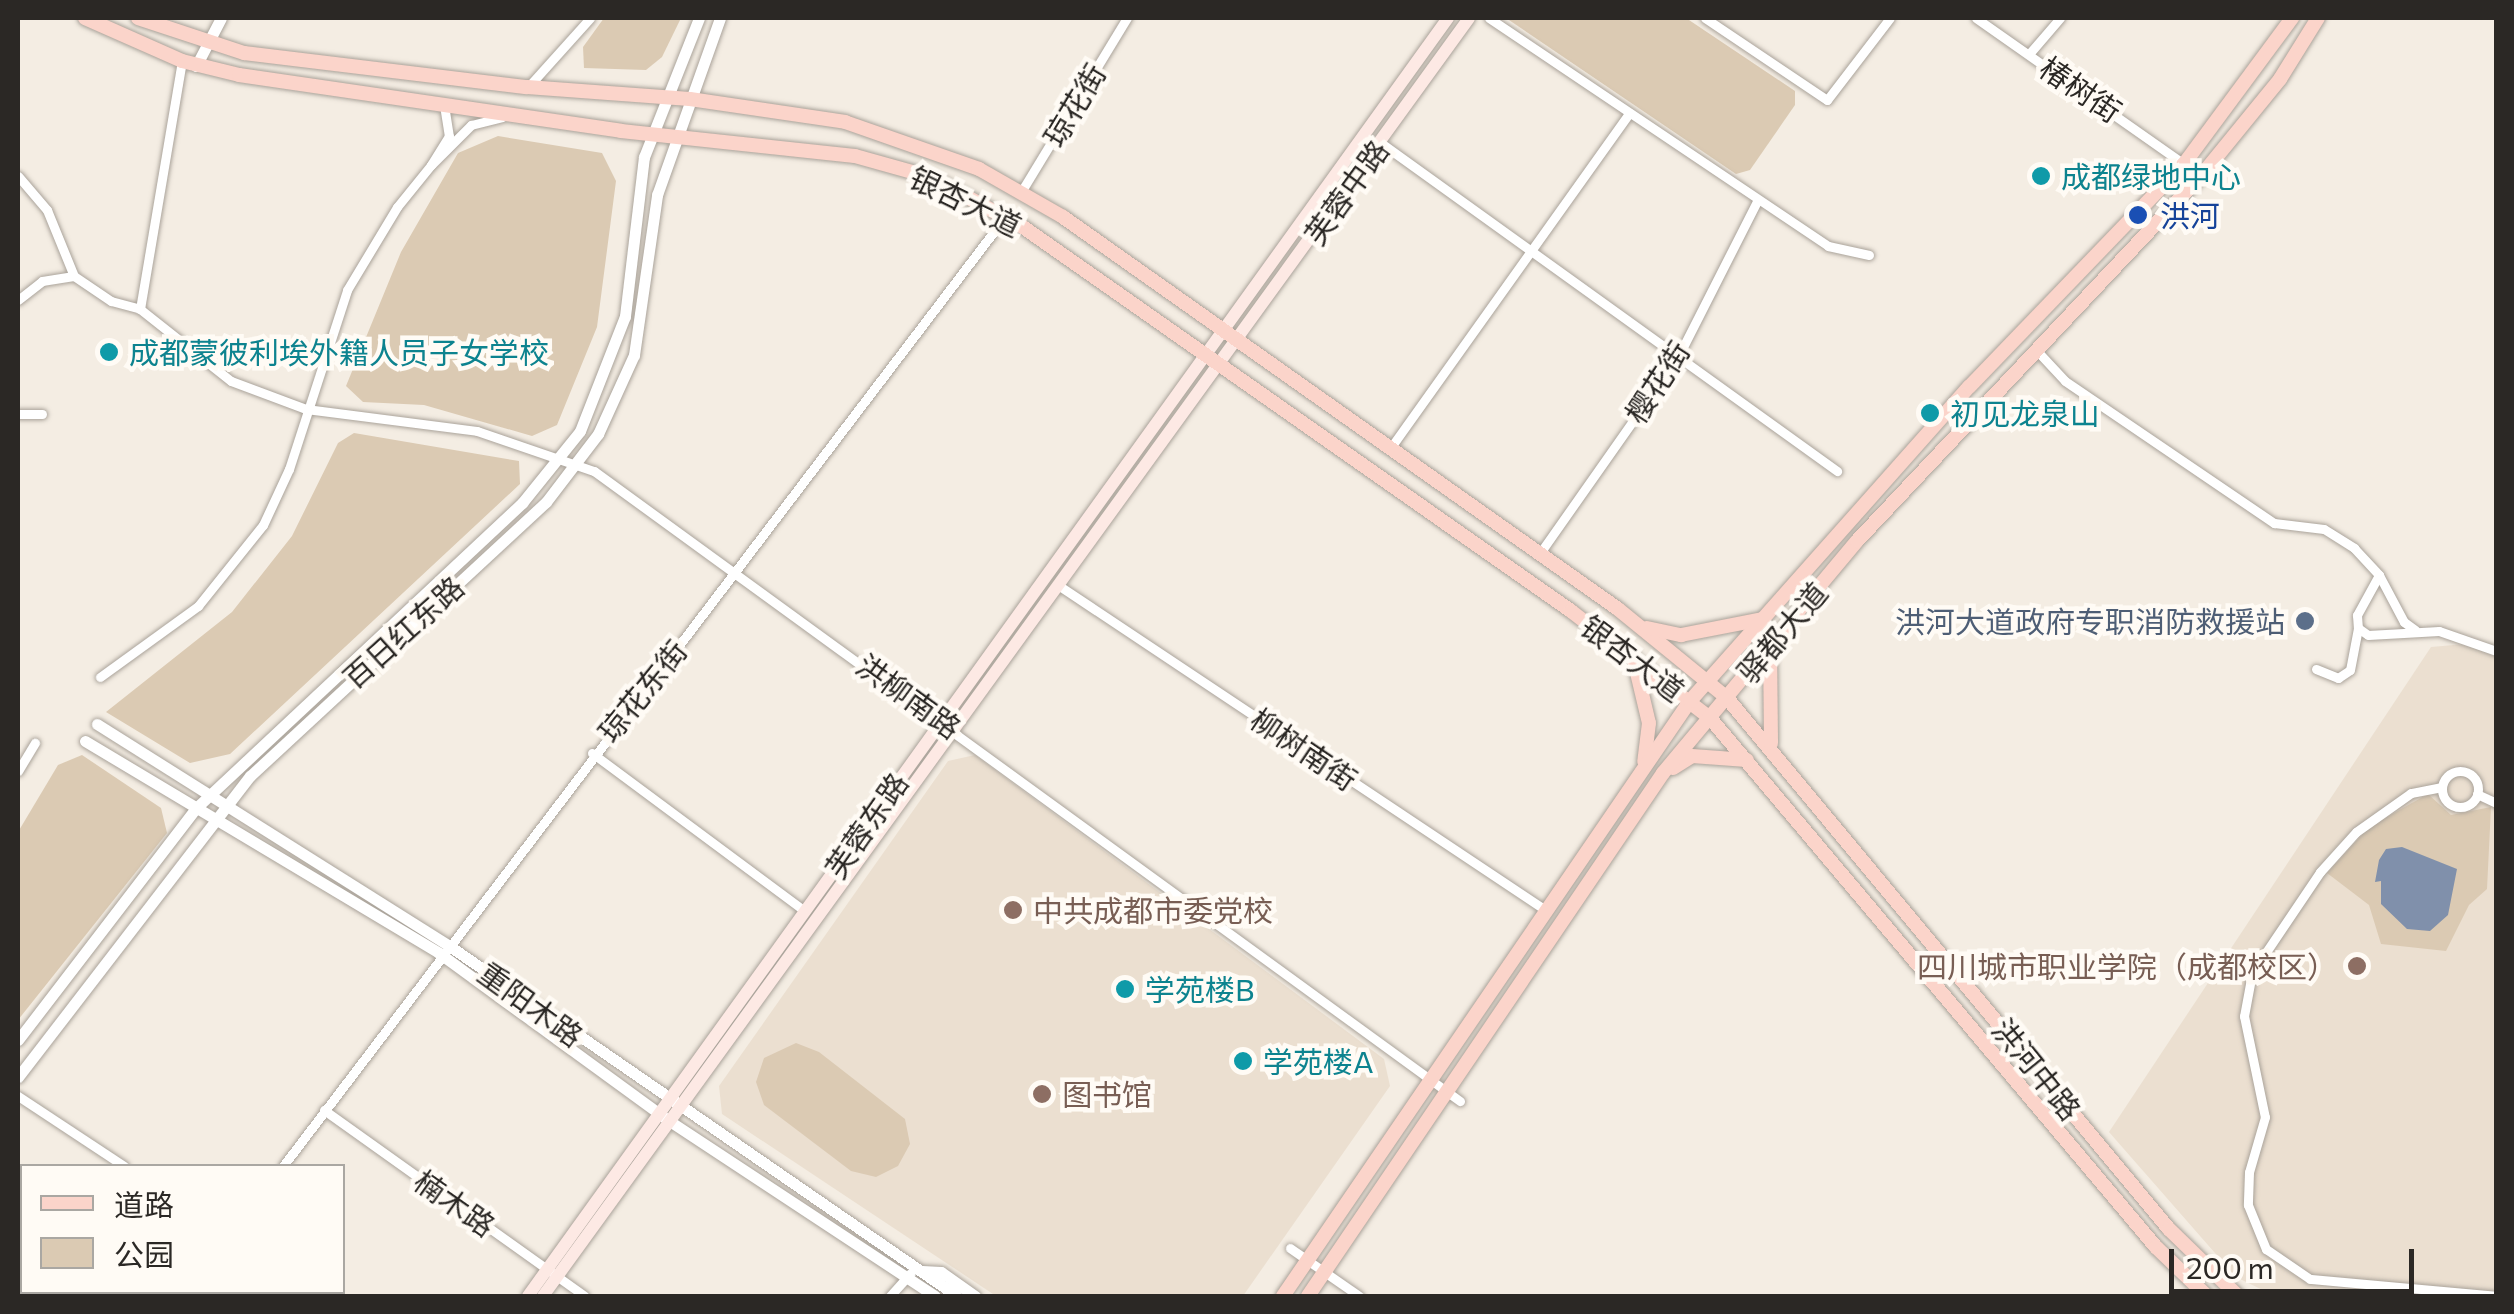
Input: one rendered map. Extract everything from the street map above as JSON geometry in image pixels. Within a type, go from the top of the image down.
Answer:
[{"type":"main road","name":"银杏大道","points":[[84,18],[189,63],[443,102],[509,116],[855,156],[930,177],[1005,217],[1204,353],[1633,656],[1710,718]]},
{"type":"main road","name":"银杏大道","points":[[138,18],[244,52],[528,88],[690,99],[897,136],[1022,192],[1225,325],[1389,450],[1640,626],[1727,698]]},
{"type":"main road","name":"芙蓉中路","points":[[1204,353],[1448,18]]},
{"type":"main road","name":"芙蓉中路","points":[[1222,366],[1469,18]]},
{"type":"main road","name":"驿都大道","points":[[1282,1296],[1690,701],[1970,386],[2184,164],[2292,18]]},
{"type":"main road","name":"驿都大道","points":[[1308,1296],[1663,773],[1857,541],[2039,353],[2201,176],[2280,79],[2318,18]]},
{"type":"main road","name":"芙蓉东路","points":[[670,1112],[805,911],[1204,353]]},
{"type":"main road","name":"芙蓉东路","points":[[528,1296],[553,1273],[1222,366]]},
{"type":"main road","points":[[1640,626],[1681,635],[1763,619]]},
{"type":"main road","points":[[1770,644],[1771,744]]},
{"type":"main road","points":[[1633,656],[1649,723],[1642,770]]},
{"type":"main road","name":"洪河中路","points":[[1727,698],[1771,744],[2169,1229],[2238,1296]]},
{"type":"main road","name":"洪河中路","points":[[1710,718],[1752,762],[2156,1247],[2207,1296]]},
{"type":"main road","points":[[1663,773],[1692,756],[1752,762]]},
{"type":"main road","name":"芙蓉东路","points":[[543,1296],[553,1273]]},
{"type":"street","points":[[140,309],[189,63],[221,18]]},
{"type":"street","points":[[528,88],[590,18]]},
{"type":"street","name":"百日红东路","points":[[18,1040],[206,797],[522,503],[561,458],[606,379],[618,341],[637,192],[666,97],[699,18]]},
{"type":"street","name":"百日红东路","points":[[18,1077],[223,807],[364,666],[546,502],[578,463],[617,402],[634,355],[657,195],[720,18]]},
{"type":"street","name":"琼花街","points":[[1022,192],[1128,18]]},
{"type":"street","points":[[1489,18],[1828,246],[1870,255]]},
{"type":"street","points":[[1704,18],[1827,100],[1890,18]]},
{"type":"street","name":"椿树街","points":[[1976,18],[2184,164]]},
{"type":"street","points":[[2029,54],[2060,18]]},
{"type":"street","points":[[431,165],[449,136],[443,102]]},
{"type":"street","points":[[1389,450],[1630,113]]},
{"type":"street","points":[[100,677],[198,606],[239,560],[280,494],[347,290],[397,206],[471,125],[509,116]]},
{"type":"street","points":[[1381,142],[1838,471]]},
{"type":"street","points":[[18,176],[47,210],[74,276],[42,281],[18,300]]},
{"type":"street","name":"樱花街","points":[[1540,553],[1679,355],[1757,201]]},
{"type":"street","name":"琼花东街","points":[[284,1164],[592,753],[737,573],[1005,217]]},
{"type":"street","name":"洪柳南路","points":[[74,276],[111,301],[140,309],[231,381],[306,409],[477,431],[578,463],[942,719],[1460,1101]]},
{"type":"street","points":[[2039,353],[2065,381],[2274,523],[2339,536],[2379,575],[2404,622],[2415,630]]},
{"type":"street","points":[[18,414],[42,414]]},
{"type":"street","points":[[2316,669],[2325,678],[2350,670],[2357,615],[2379,575]]},
{"type":"street","name":"柳树南街","points":[[1061,587],[1547,911]]},
{"type":"street","points":[[2358,628],[2368,635],[2415,630],[2453,634],[2496,651]]},
{"type":"street","name":"重阳木路","points":[[97,724],[443,949],[670,1112],[914,1274],[957,1296]]},
{"type":"street","name":"重阳木路","points":[[84,741],[211,821],[443,949]]},
{"type":"street","points":[[18,770],[35,743]]},
{"type":"street","points":[[592,753],[805,911]]},
{"type":"street","points":[[2442,787],[2454,807],[2467,806],[2477,794],[2476,781],[2462,771],[2451,773],[2442,787],[2410,792],[2356,832],[2320,872],[2252,973],[2244,1016],[2265,1118],[2249,1172],[2248,1205],[2266,1248],[2310,1279],[2496,1296]]},
{"type":"street","points":[[2477,794],[2496,802]]},
{"type":"street","points":[[18,1096],[121,1164]]},
{"type":"street","name":"楠木路","points":[[324,1110],[585,1296]]},
{"type":"street","points":[[1290,1248],[1359,1296]]},
{"type":"street","points":[[890,1296],[914,1274],[940,1272],[975,1296]]},
{"type":"street","points":[[914,1274],[923,1296]]},
{"type":"street","name":"重阳木路","points":[[914,1274],[936,1296]]},
{"type":"shaded area","name":"四川城市职业学院（成都校区）","points":[[2465,644],[2496,657],[2496,1296],[2275,1296],[2236,1277],[2109,1132],[2431,647]]},
{"type":"shaded area","name":"中共成都市委党校","points":[[975,755],[1384,1059],[1390,1086],[1243,1296],[996,1296],[722,1114],[719,1086],[948,761]]},
{"type":"green space","points":[[604,18],[681,18],[662,57],[646,70],[584,68],[583,47]]},
{"type":"green space","points":[[1506,18],[1686,18],[1795,91],[1795,105],[1750,170],[1736,174]]},
{"type":"green space","points":[[498,136],[602,153],[616,181],[597,327],[557,425],[532,436],[424,405],[363,402],[346,386],[401,252],[458,153]]},
{"type":"green space","points":[[354,433],[519,461],[520,484],[230,754],[190,763],[106,712],[232,612],[292,536],[338,443]]},
{"type":"green space","points":[[82,755],[161,808],[167,833],[18,1020],[18,832],[58,765]]},
{"type":"green space","points":[[2428,794],[2451,815],[2491,807],[2487,889],[2469,905],[2446,951],[2381,944],[2369,905],[2327,873],[2369,827]]},
{"type":"green space","points":[[796,1043],[819,1052],[905,1119],[910,1144],[898,1166],[876,1177],[851,1171],[764,1105],[756,1082],[764,1058]]},
{"type":"water","points":[[2402,847],[2457,869],[2448,915],[2430,931],[2407,929],[2381,904],[2381,881],[2375,882],[2379,860],[2386,849]]},
{"type":"place","name":"成都绿地中心","points":[[2041,176]]},
{"type":"place","name":"洪河","points":[[2138,215]]},
{"type":"place","name":"成都蒙彼利埃外籍人员子女学校","points":[[109,352]]},
{"type":"place","name":"初见龙泉山","points":[[1930,413]]},
{"type":"place","name":"洪河大道政府专职消防救援站","points":[[2305,621]]},
{"type":"place","name":"中共成都市委党校","points":[[1013,910]]},
{"type":"place","name":"四川城市职业学院（成都校区）","points":[[2357,966]]},
{"type":"place","name":"学苑楼B","points":[[1125,989]]},
{"type":"place","name":"学苑楼A","points":[[1243,1061]]},
{"type":"place","name":"图书馆","points":[[1042,1094]]}]
